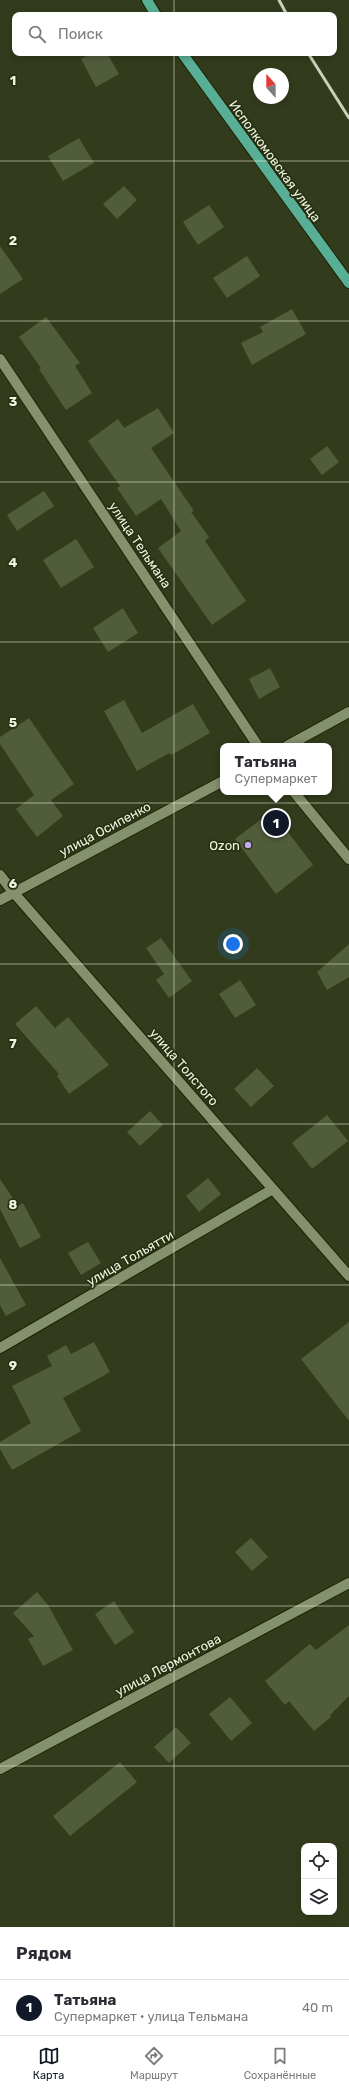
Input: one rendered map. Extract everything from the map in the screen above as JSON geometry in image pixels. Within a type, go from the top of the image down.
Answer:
[{"type":"main road","points":[[147,0],[154,12]]},
{"type":"main road","name":"Исполкомовская улица","points":[[184,56],[349,283]]},
{"type":"street","name":"улица Тельмана","points":[[0,359],[256,743]]},
{"type":"street","points":[[292,743],[349,712]]},
{"type":"street","name":"улица Осипенко","points":[[0,900],[220,783]]},
{"type":"street","points":[[296,795],[349,860]]},
{"type":"street","name":"улица Толстого","points":[[0,875],[14,893],[349,1276]]},
{"type":"street","name":"улица Тольятти","points":[[0,1348],[273,1189]]},
{"type":"street","name":"улица Лермонтова","points":[[0,1769],[349,1583]]},
{"type":"building","points":[[86,56],[109,56],[119,74],[96,87],[81,59]]},
{"type":"building","points":[[79,138],[94,163],[63,181],[48,156]]},
{"type":"building","points":[[124,186],[137,200],[117,219],[103,204]]},
{"type":"building","points":[[209,205],[224,227],[198,245],[183,222]]},
{"type":"building","points":[[0,246],[23,279],[0,294]]},
{"type":"building","points":[[247,256],[260,276],[227,298],[213,278]]},
{"type":"building","points":[[292,309],[306,334],[252,365],[241,343],[263,332],[260,327]]},
{"type":"building","points":[[46,317],[80,363],[75,366],[92,393],[66,410],[39,369],[41,368],[19,337]]},
{"type":"building","points":[[158,408],[174,433],[151,448],[194,511],[191,512],[209,537],[205,541],[246,601],[212,625],[158,548],[181,531],[161,499],[136,516],[117,488],[120,486],[88,441],[118,419],[124,428]]},
{"type":"building","points":[[327,446],[339,462],[322,475],[310,459]]},
{"type":"building","points":[[44,491],[54,506],[17,531],[7,515]]},
{"type":"building","points":[[76,539],[94,567],[61,588],[43,560]]},
{"type":"building","points":[[123,608],[138,633],[108,652],[93,628]]},
{"type":"building","points":[[270,668],[280,687],[259,699],[249,679]]},
{"type":"building","points":[[124,700],[142,733],[193,704],[210,733],[171,755],[169,753],[137,771],[104,711]]},
{"type":"building","points":[[29,718],[74,784],[51,800],[63,816],[37,837],[16,809],[34,795],[0,744],[0,737]]},
{"type":"building","points":[[272,811],[313,865],[276,894],[235,839]]},
{"type":"building","points":[[161,938],[192,981],[169,998],[156,980],[164,974],[146,948]]},
{"type":"building","points":[[349,944],[349,977],[327,990],[317,972]]},
{"type":"building","points":[[240,980],[256,1005],[235,1018],[219,994]]},
{"type":"building","points":[[36,1006],[55,1028],[68,1017],[109,1065],[69,1094],[57,1076],[59,1074],[15,1024]]},
{"type":"building","points":[[257,1068],[274,1086],[251,1107],[234,1089]]},
{"type":"building","points":[[150,1111],[163,1125],[140,1146],[127,1132]]},
{"type":"building","points":[[327,1115],[348,1141],[312,1169],[292,1143]]},
{"type":"building","points":[[208,1178],[221,1194],[199,1212],[186,1196]]},
{"type":"building","points":[[0,1179],[18,1206],[23,1203],[41,1237],[20,1248],[0,1209]]},
{"type":"building","points":[[88,1242],[101,1263],[81,1275],[68,1253]]},
{"type":"building","points":[[0,1258],[26,1305],[6,1316],[0,1305]]},
{"type":"building","points":[[349,1322],[349,1421],[301,1359]]},
{"type":"building","points":[[94,1342],[110,1372],[63,1398],[81,1431],[12,1470],[0,1449],[0,1442],[31,1423],[12,1386],[52,1366],[47,1356],[66,1345],[71,1354]]},
{"type":"building","points":[[251,1538],[268,1557],[252,1571],[235,1552]]},
{"type":"building","points":[[37,1592],[48,1605],[73,1650],[43,1666],[28,1639],[34,1636],[13,1613]]},
{"type":"building","points":[[114,1601],[134,1632],[115,1645],[95,1614]]},
{"type":"building","points":[[349,1625],[349,1696],[330,1715],[331,1717],[314,1731],[289,1701],[285,1705],[265,1681],[310,1644],[316,1650]]},
{"type":"building","points":[[230,1697],[252,1723],[231,1741],[209,1714]]},
{"type":"building","points":[[176,1727],[191,1743],[169,1763],[154,1747]]},
{"type":"building","points":[[120,1762],[137,1782],[70,1836],[53,1816]]},
{"type":"railway","points":[[279,0],[285,12]]},
{"type":"railway","points":[[310,56],[349,118]]},
{"type":"place","name":"Татьяна","points":[[276,823]]},
{"type":"place","name":"Ozon","points":[[248,845]]}]
